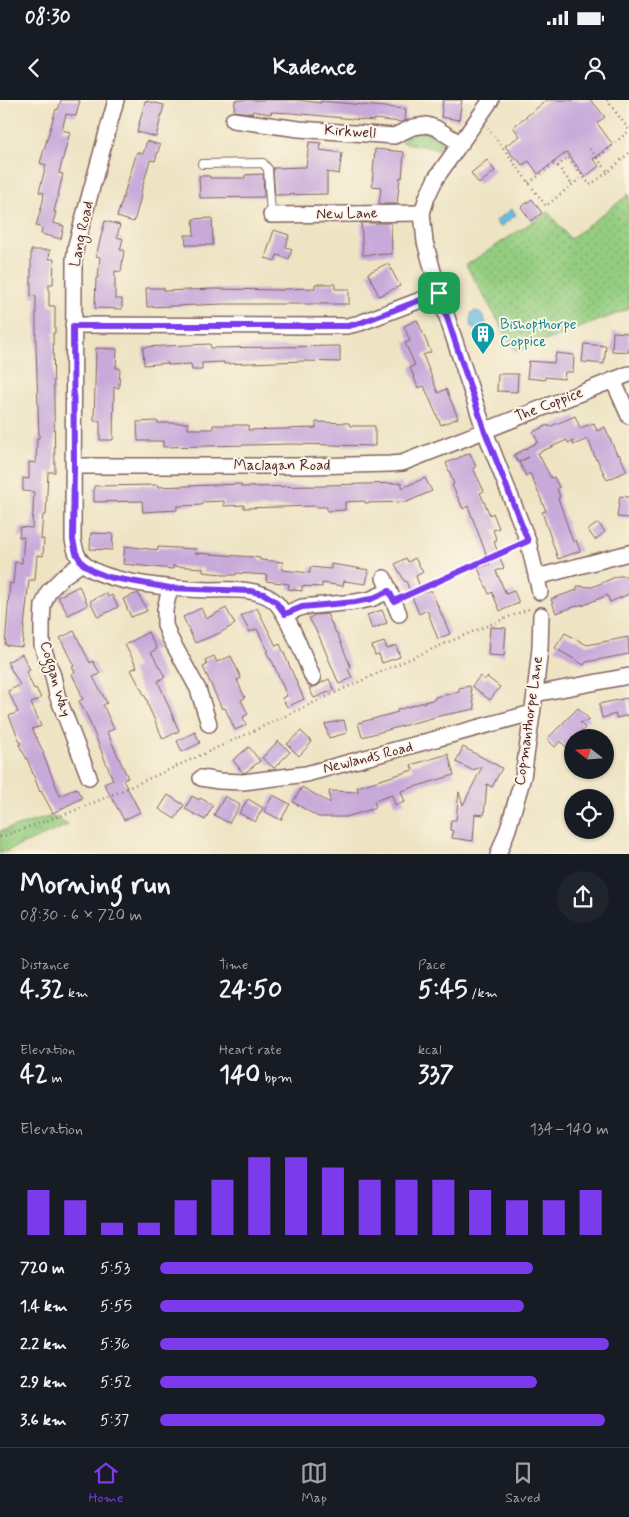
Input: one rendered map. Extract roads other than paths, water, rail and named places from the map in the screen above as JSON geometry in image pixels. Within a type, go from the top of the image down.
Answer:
[{"type":"street","name":"Lang Road","points":[[82,563],[76,553],[73,540],[73,267],[76,245],[116,100]]},
{"type":"street","points":[[491,100],[436,178],[422,213],[426,242],[439,293],[484,429],[528,541],[538,584],[629,553]]},
{"type":"street","name":"Kirkwell","points":[[233,120],[300,129],[394,136],[413,127],[427,125],[436,128],[461,144]]},
{"type":"street","name":"New Lane","points":[[271,216],[422,213]]},
{"type":"street","points":[[73,326],[348,326],[439,293]]},
{"type":"street","name":"The Coppice","points":[[484,429],[629,374]]},
{"type":"street","points":[[613,380],[629,416]]},
{"type":"street","name":"Maclagan Road","points":[[74,466],[309,466],[402,463],[484,429]]},
{"type":"street","points":[[82,563],[93,571],[108,577],[170,588],[250,591],[264,594],[275,601],[285,614],[313,678]]},
{"type":"street","name":"Coggan Way","points":[[82,563],[64,576],[49,592],[44,605],[42,645],[53,676],[61,728],[89,777]]},
{"type":"street","points":[[170,588],[165,609],[165,625],[170,638],[198,689],[209,724]]},
{"type":"street","points":[[285,614],[302,607],[355,602],[391,596]]},
{"type":"street","name":"Copmanthorpe Lane","points":[[498,854],[508,829],[523,777],[540,648],[537,611]]},
{"type":"street","points":[[535,694],[629,676]]},
{"type":"street","name":"Newlands Road","points":[[201,778],[219,782],[243,782],[306,774],[532,713]]},
{"type":"lane","points":[[202,164],[263,163],[268,169],[271,216]]},
{"type":"water","points":[[512,209],[516,215],[500,227],[495,221]]},
{"type":"water","points":[[476,311],[483,316],[486,324],[486,331],[481,333],[476,332],[471,326],[471,313]]},
{"type":"place","name":"Bishopthorpe Coppice","points":[[483,355]]}]
